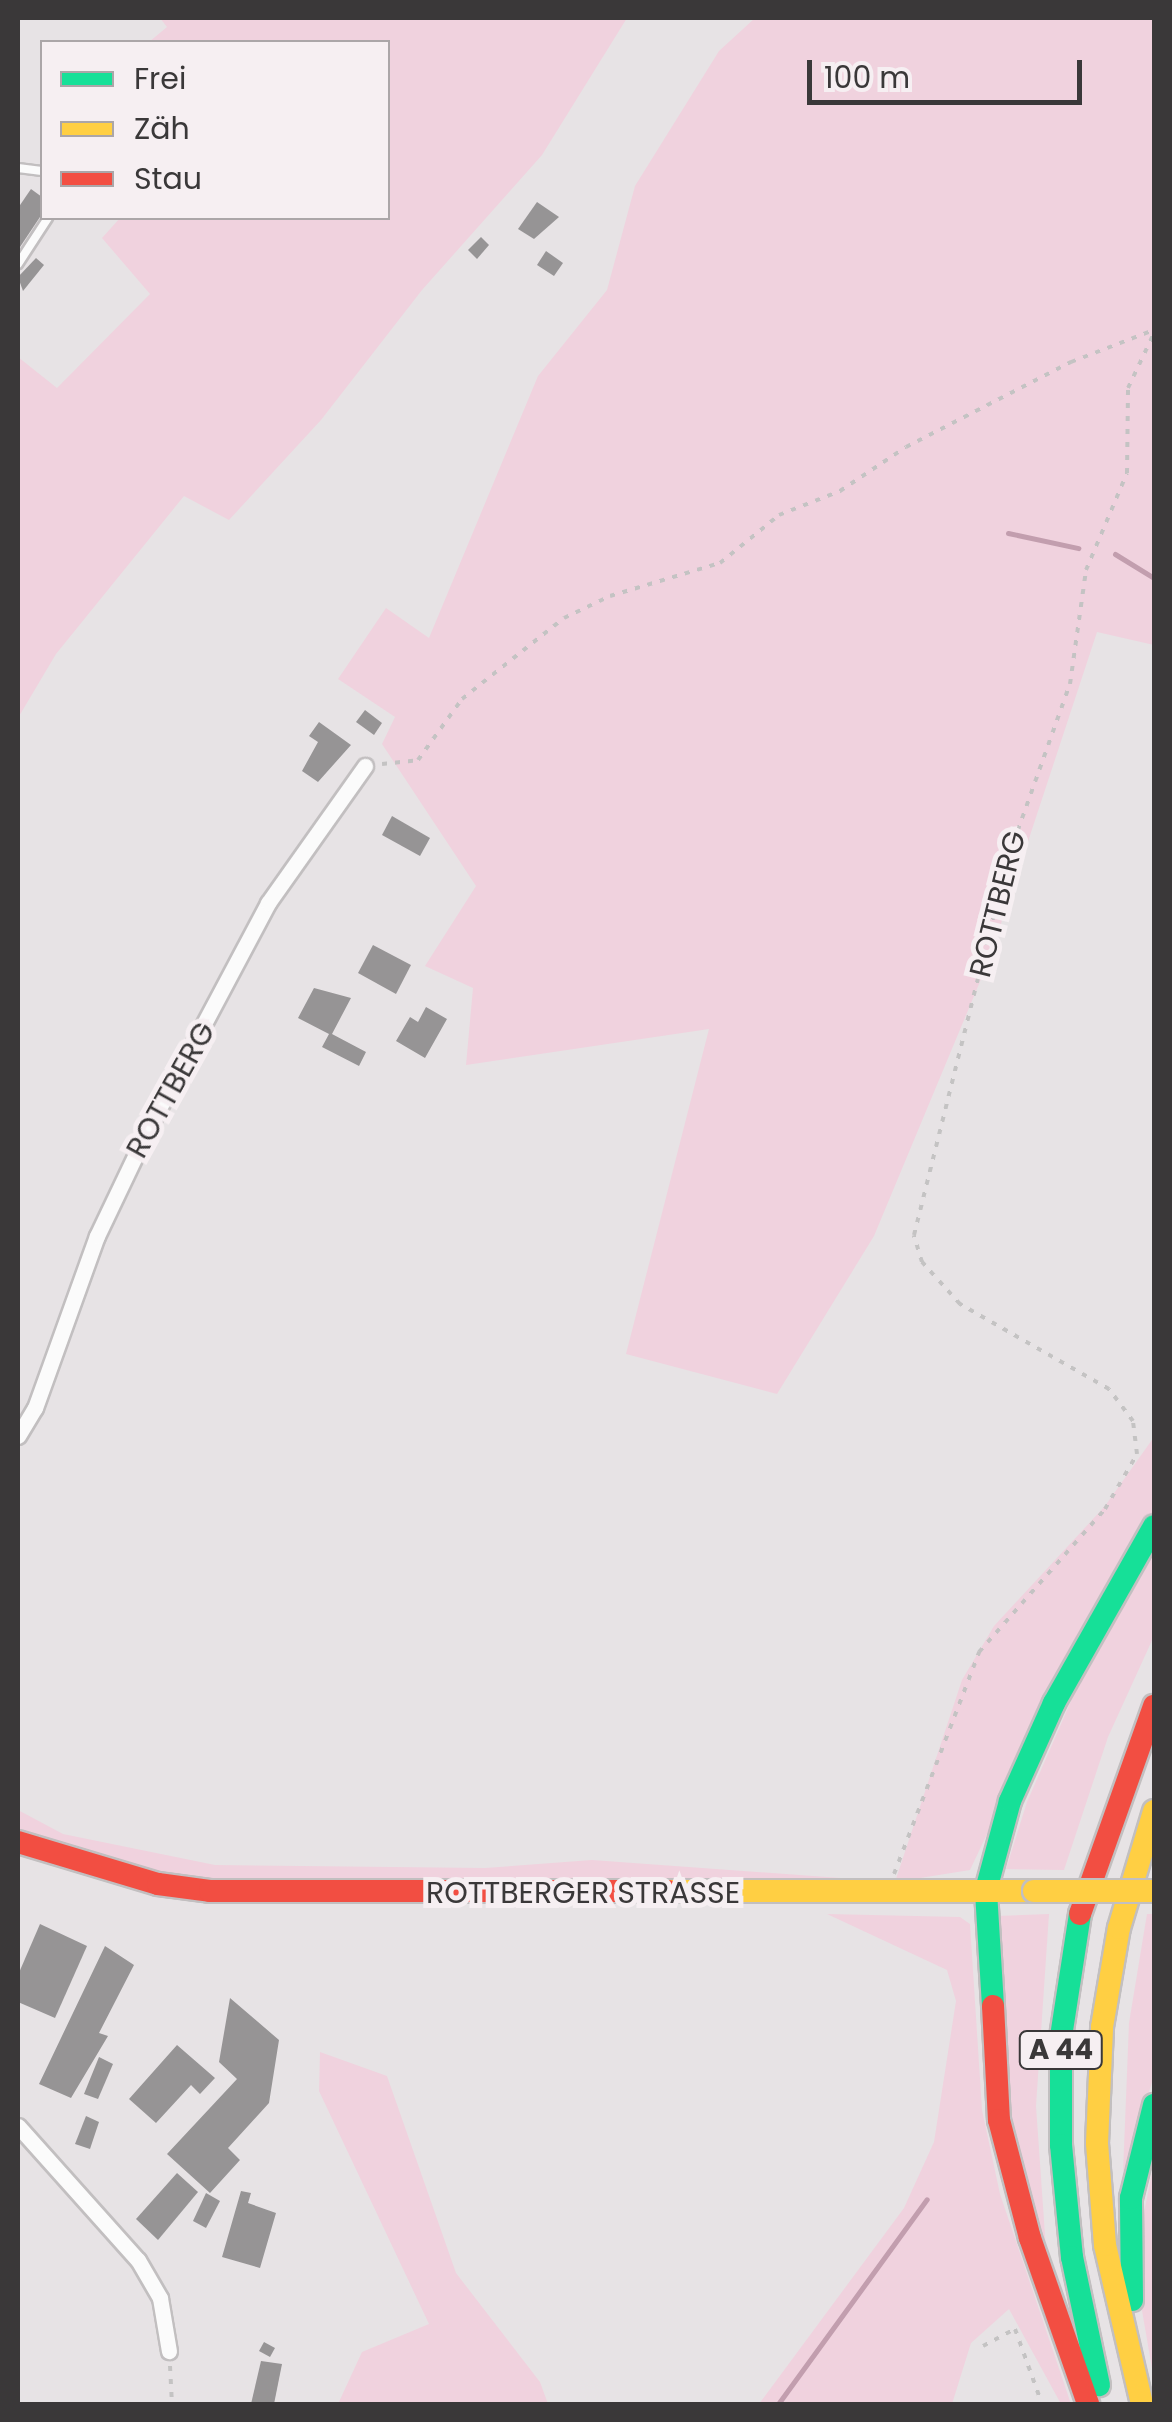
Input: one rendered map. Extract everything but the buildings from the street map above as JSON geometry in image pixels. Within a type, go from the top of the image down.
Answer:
[{"type":"main road","points":[[1088,2404],[1030,2238],[999,2120],[986,1890],[1010,1800],[1054,1702],[1154,1526]]},
{"type":"main road","name":"A 44","points":[[1105,2404],[1072,2257],[1061,2145],[1062,2037],[1076,1929],[1092,1867],[1154,1706]]},
{"type":"main road","name":"A 44","points":[[1142,2404],[1125,2348],[1105,2245],[1097,2143],[1102,2027],[1119,1928],[1154,1811]]},
{"type":"main road","name":"ROTTBERGER STRASSE","points":[[18,1842],[141,1880],[210,1891],[1154,1891]]},
{"type":"main road","points":[[1125,2348],[1132,2302],[1131,2198],[1154,2104]]},
{"type":"street","name":"ROTTBERG","points":[[18,1436],[35,1408],[97,1236],[148,1129],[268,902],[366,766]]},
{"type":"street","points":[[18,2126],[138,2260],[160,2298],[169,2351]]},
{"type":"lane","points":[[18,264],[47,220]]},
{"type":"path","points":[[366,766],[418,760],[462,698],[564,618],[610,596],[720,562],[780,515],[840,491],[906,447],[1071,362],[1154,332]]},
{"type":"path","name":"ROTTBERG","points":[[899,1893],[895,1863],[979,1652],[1131,1472],[1137,1433],[1110,1390],[968,1310],[933,1278],[914,1236],[1008,855],[1070,684],[1086,570],[1127,473],[1128,388],[1154,332]]},
{"type":"path","points":[[983,2346],[1015,2329],[1042,2404]]},
{"type":"path","points":[[169,2351],[172,2404]]},
{"type":"shaded area","points":[[160,18],[627,18],[542,155],[422,290],[321,420],[229,520],[184,496],[56,654],[18,718],[18,357],[57,388],[150,294],[102,238],[118,220],[390,220],[390,40],[151,40],[167,27]]},
{"type":"shaded area","points":[[755,18],[1154,18],[1154,645],[1097,632],[989,960],[874,1236],[777,1394],[626,1354],[709,1029],[466,1065],[473,988],[425,966],[476,886],[382,744],[395,717],[338,679],[386,608],[429,638],[538,376],[607,290],[635,186],[719,51]]},
{"type":"shaded area","points":[[1154,1437],[1154,1516],[1085,1627],[970,1870],[895,1882],[962,1680],[994,1626],[1105,1506]]},
{"type":"shaded area","points":[[1154,1548],[1154,1636],[1108,1737],[1064,1870],[1006,1869],[1027,1802],[1075,1692]]},
{"type":"shaded area","points":[[18,1810],[63,1834],[215,1865],[485,1868],[592,1860],[895,1882],[208,1881],[140,1871],[18,1831]]},
{"type":"shaded area","points":[[827,1914],[960,1917],[970,1924],[982,2110],[1000,2194],[1071,2404],[1061,2404],[1009,2309],[971,2343],[952,2404],[759,2404],[904,2208],[934,2142],[956,2001],[947,1970]]},
{"type":"shaded area","points":[[1049,1914],[1036,2106],[1046,2249],[1010,2112],[996,1916]]},
{"type":"shaded area","points":[[1147,1914],[1154,1914],[1154,2076],[1123,2173],[1129,2023]]},
{"type":"shaded area","points":[[320,2052],[387,2076],[456,2273],[540,2382],[548,2404],[338,2404],[362,2352],[429,2324],[319,2091]]},
{"type":"shaded area","points":[[1154,2162],[1154,2380],[1134,2264]]},
{"type":"waterway","points":[[1008,533],[1078,548]]},
{"type":"waterway","points":[[1115,554],[1154,578]]},
{"type":"waterway","points":[[778,2404],[927,2199]]},
{"type":"traffic: fast","points":[[993,2006],[986,1890],[1010,1801],[1054,1703],[1154,1526]]},
{"type":"traffic: fast","points":[[1080,1914],[1061,2037],[1061,2145],[1072,2257],[1099,2385]]},
{"type":"traffic: fast","points":[[1132,2300],[1131,2198],[1154,2105]]},
{"type":"traffic: slow","points":[[1142,2404],[1105,2245],[1097,2143],[1102,2027],[1119,1928],[1154,1811]]},
{"type":"traffic: slow","points":[[668,1891],[1034,1891]]},
{"type":"traffic: slow","points":[[1034,1891],[1154,1891]]},
{"type":"traffic: jam","points":[[1080,1914],[1154,1706]]},
{"type":"traffic: jam","points":[[18,1842],[158,1884],[210,1891],[668,1891]]},
{"type":"traffic: jam","points":[[993,2006],[999,2120],[1030,2238],[1088,2404]]}]
